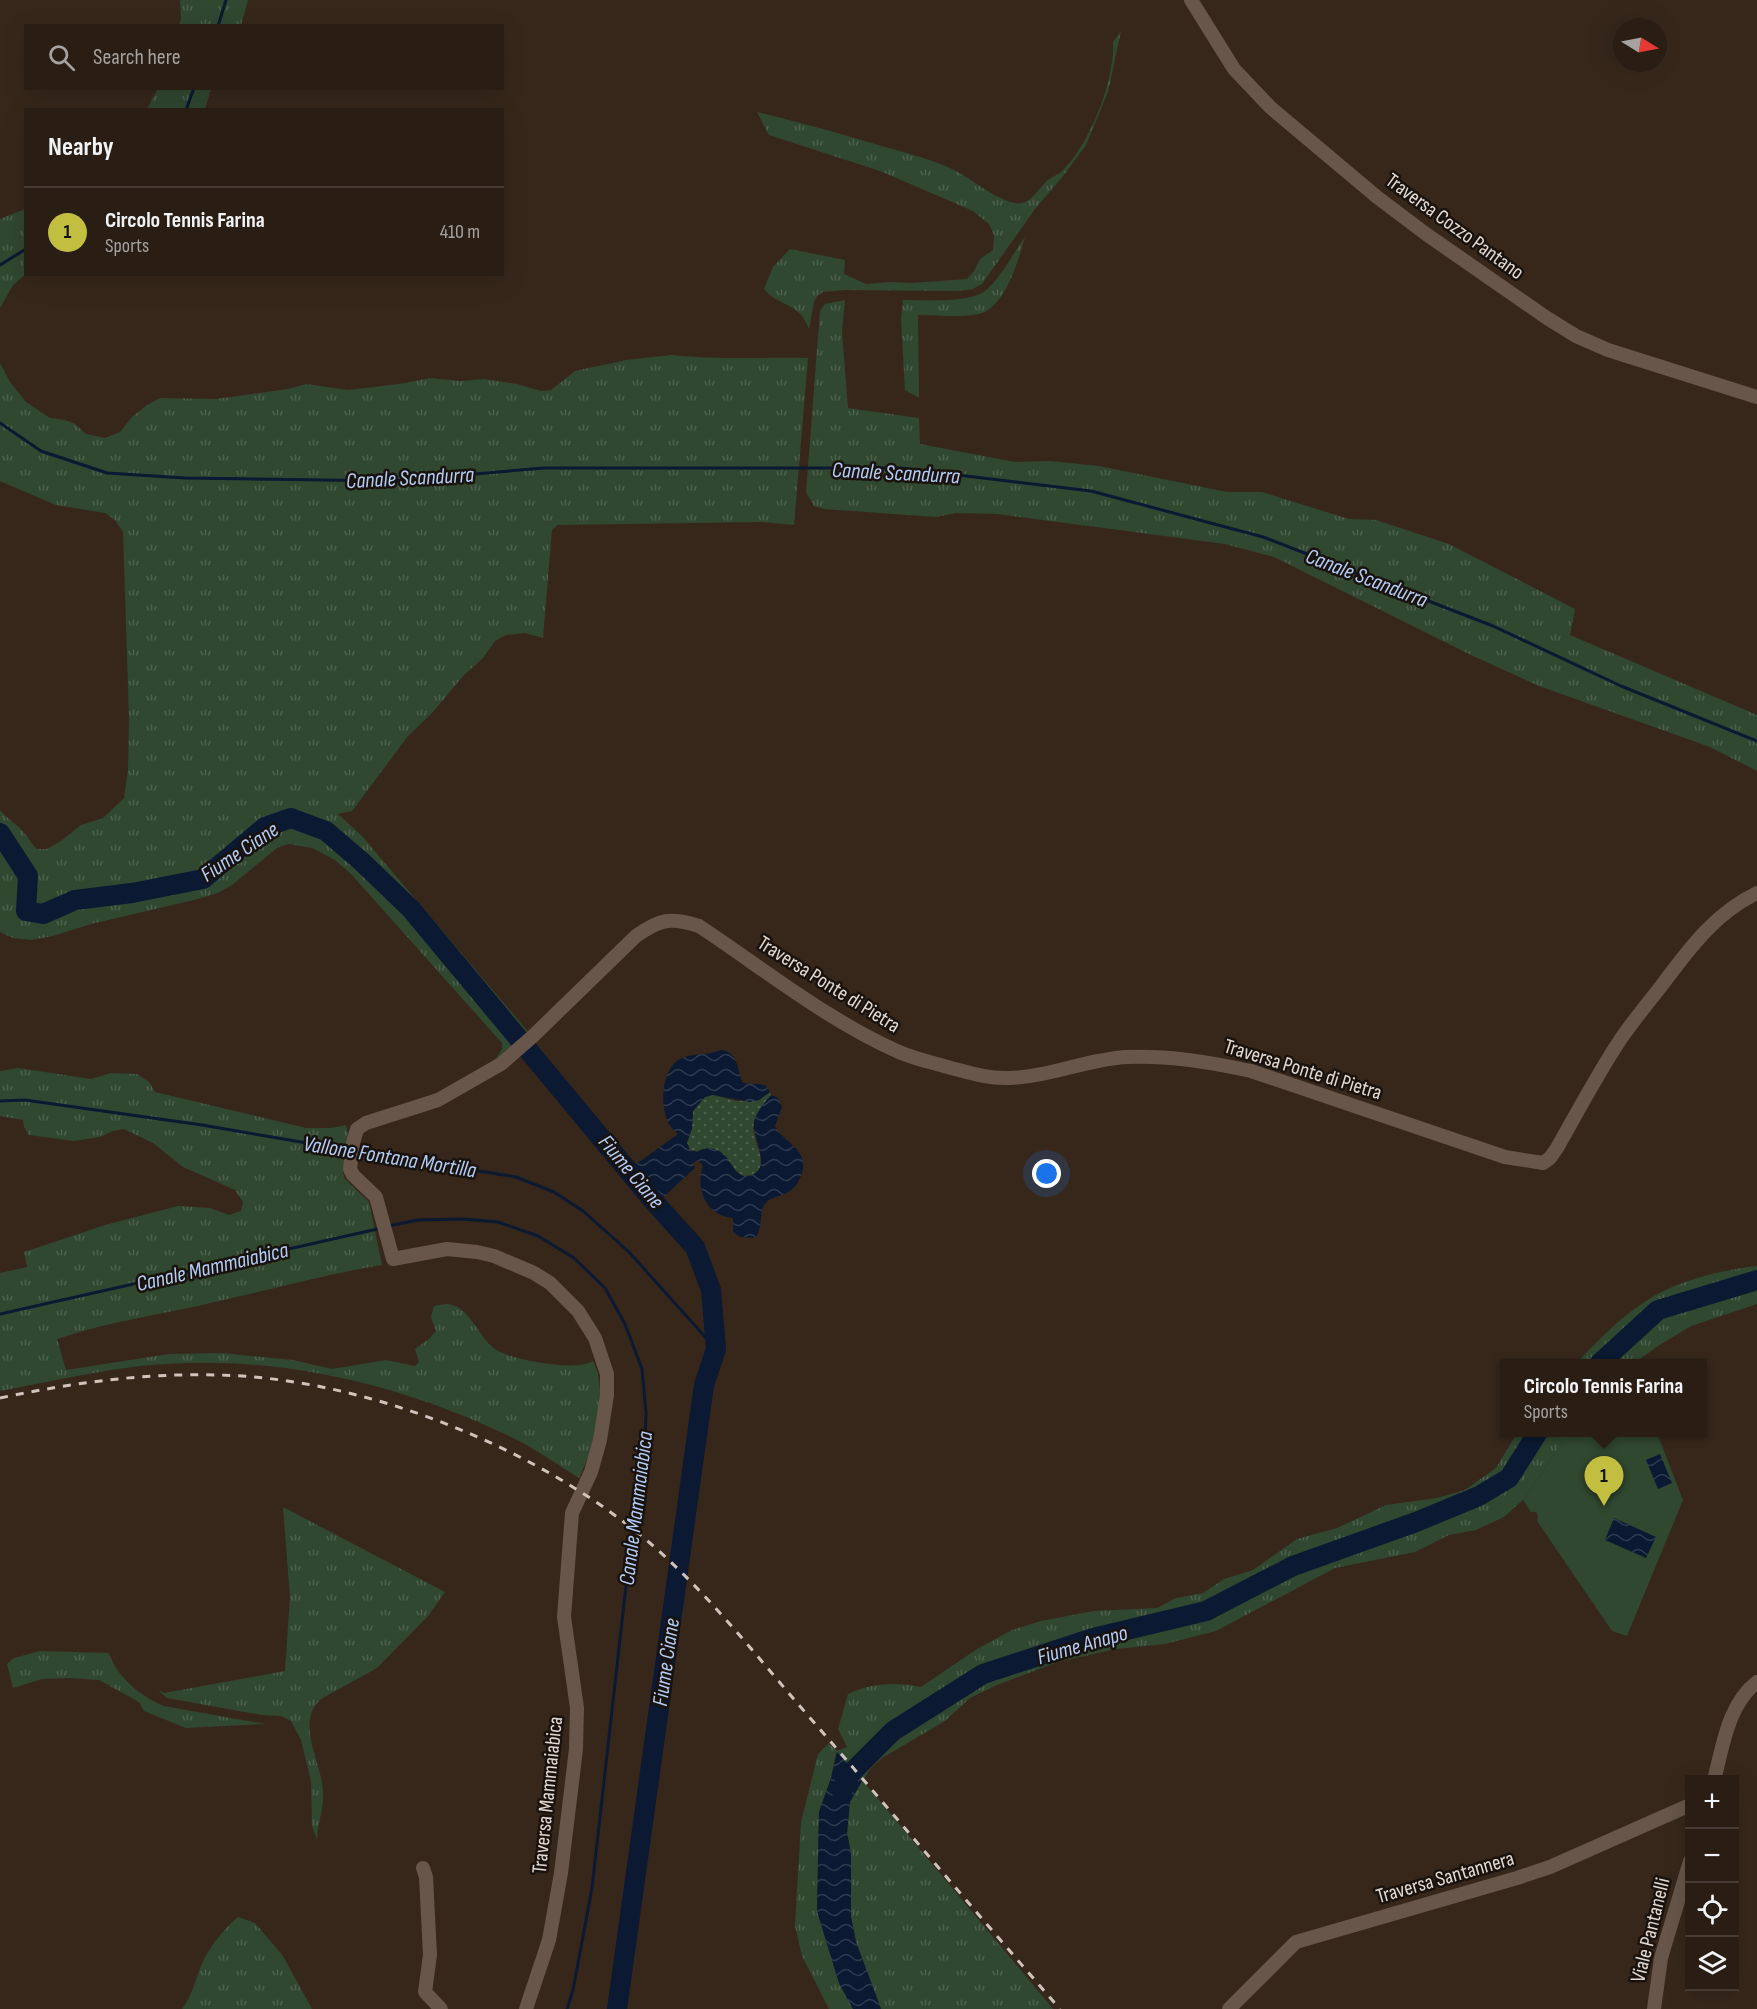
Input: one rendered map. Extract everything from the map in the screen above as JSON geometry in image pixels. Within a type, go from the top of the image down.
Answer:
[{"type":"street","name":"Traversa Cozzo Pantano","points":[[1191,0],[1234,69],[1270,107],[1377,197],[1445,247],[1576,336],[1608,350],[1757,397]]},
{"type":"street","name":"Traversa Ponte di Pietra","points":[[388,1245],[376,1197],[353,1175],[350,1160],[357,1129],[366,1123],[438,1100],[487,1073],[532,1037],[636,936],[654,923],[666,920],[681,921],[699,926],[794,991],[859,1031],[901,1053],[947,1067],[989,1077],[1007,1078],[1029,1077],[1124,1057],[1178,1058],[1215,1063],[1262,1075],[1505,1157],[1531,1163],[1543,1163],[1557,1148],[1622,1037],[1693,944],[1718,918],[1757,893]]},
{"type":"street","name":"Traversa Mammaiabica","points":[[388,1245],[393,1259],[447,1249],[494,1256],[534,1273],[550,1283],[578,1311],[595,1338],[607,1374],[607,1395],[600,1440],[591,1472],[572,1513],[564,1617],[577,1708],[576,1749],[561,1873],[549,1940],[526,2009]]},
{"type":"street","points":[[1715,1775],[1734,1711],[1742,1697],[1757,1682]]},
{"type":"street","name":"Traversa Santannera","points":[[1229,2009],[1296,1942],[1480,1891],[1550,1867],[1685,1807]]},
{"type":"street","points":[[423,1868],[426,1877],[430,1955],[425,1992],[441,2009]]},
{"type":"street","name":"Viale Pantanelli","points":[[1654,2009],[1661,1958],[1685,1875]]},
{"type":"green space","points":[[180,0],[248,0],[241,24],[180,24]]},
{"type":"green space","points":[[1121,31],[1108,92],[1086,145],[1035,209],[982,284],[973,289],[958,291],[845,290],[823,292],[814,302],[809,329],[800,313],[777,300],[764,289],[773,267],[790,249],[845,260],[844,274],[866,284],[967,279],[980,259],[993,250],[994,235],[989,224],[973,211],[880,171],[769,135],[757,112],[918,156],[958,172],[1007,201],[1025,202],[1047,181],[1062,171],[1082,145],[1099,111],[1110,74],[1113,42]]},
{"type":"green space","points":[[157,90],[211,90],[205,108],[148,108]]},
{"type":"green space","points":[[24,209],[24,276],[13,285],[0,308],[0,219]]},
{"type":"green space","points":[[1025,237],[1010,282],[997,302],[988,310],[964,316],[918,315],[919,398],[905,390],[901,319],[903,300],[954,300],[982,293],[1000,275]]},
{"type":"green space","points":[[845,300],[842,332],[848,408],[919,418],[920,444],[1015,462],[1050,461],[1099,466],[1227,492],[1262,492],[1349,519],[1376,520],[1449,544],[1575,609],[1570,635],[1757,715],[1757,771],[1710,747],[1539,686],[1471,655],[1274,557],[1225,544],[997,514],[956,513],[936,517],[824,509],[814,506],[806,492],[820,311],[825,304]]},
{"type":"green space","points":[[671,355],[723,358],[808,358],[794,525],[762,522],[558,525],[552,530],[543,638],[525,633],[506,635],[495,641],[483,658],[464,675],[432,713],[408,736],[352,811],[338,814],[362,836],[530,1034],[505,1056],[496,1058],[502,1049],[502,1043],[351,874],[335,860],[312,848],[288,844],[277,848],[232,885],[218,893],[198,899],[31,940],[13,938],[0,932],[0,810],[22,830],[37,849],[47,849],[81,825],[103,818],[124,798],[128,770],[129,718],[123,532],[115,520],[105,513],[56,505],[0,481],[0,363],[10,382],[26,402],[50,418],[65,420],[75,424],[86,434],[105,438],[120,432],[132,417],[160,398],[215,399],[288,389],[306,384],[348,390],[430,378],[460,381],[484,379],[517,384],[541,391],[551,390],[575,371],[626,360]]},
{"type":"green space","points":[[18,1068],[91,1079],[111,1073],[137,1074],[149,1082],[155,1092],[306,1128],[331,1128],[346,1125],[348,1134],[343,1173],[345,1179],[369,1202],[382,1265],[117,1322],[57,1339],[66,1370],[169,1354],[221,1353],[293,1360],[332,1369],[386,1360],[415,1366],[419,1362],[415,1349],[436,1331],[431,1317],[434,1306],[448,1304],[463,1311],[491,1346],[498,1351],[531,1361],[560,1365],[585,1364],[593,1361],[598,1374],[600,1404],[595,1436],[579,1478],[517,1440],[476,1421],[391,1391],[346,1379],[302,1371],[256,1365],[166,1364],[103,1371],[0,1391],[0,1273],[27,1267],[24,1252],[105,1225],[178,1206],[210,1208],[229,1215],[241,1211],[243,1202],[235,1190],[183,1167],[153,1143],[124,1129],[100,1137],[74,1141],[29,1135],[23,1120],[0,1116],[0,1071]]},
{"type":"green space","points":[[770,1092],[771,1095],[758,1112],[753,1126],[761,1163],[759,1170],[752,1175],[743,1176],[732,1168],[726,1156],[690,1150],[687,1143],[692,1128],[693,1111],[705,1097],[713,1095],[737,1101],[759,1100]]},
{"type":"green space","points":[[1757,1266],[1757,1304],[1691,1326],[1640,1359],[1580,1359],[1618,1322],[1658,1294],[1685,1282],[1729,1270]]},
{"type":"green space","points":[[1515,1437],[1566,1437],[1523,1500],[1504,1517],[1476,1530],[1449,1535],[1415,1552],[1335,1568],[1216,1631],[1165,1644],[1116,1649],[1058,1662],[997,1685],[970,1698],[945,1721],[882,1758],[870,1769],[863,1781],[1053,2009],[881,2009],[856,1942],[851,1917],[851,1854],[847,1833],[850,1802],[862,1781],[836,1753],[831,1778],[819,1812],[817,1911],[839,1983],[853,2009],[829,2009],[802,1956],[795,1926],[801,1822],[818,1754],[829,1743],[837,1751],[847,1747],[838,1729],[848,1694],[884,1684],[921,1687],[977,1649],[1012,1630],[1041,1621],[1093,1611],[1157,1608],[1176,1598],[1203,1593],[1224,1579],[1253,1570],[1297,1539],[1337,1528],[1386,1505],[1437,1498],[1465,1490],[1496,1468]]},
{"type":"green space","points":[[1566,1437],[1659,1437],[1683,1500],[1627,1636],[1612,1631],[1537,1521],[1536,1512],[1531,1512],[1523,1500]]},
{"type":"green space","points":[[283,1507],[445,1592],[428,1616],[377,1668],[321,1699],[313,1709],[310,1732],[323,1793],[317,1840],[312,1826],[311,1781],[301,1740],[291,1721],[281,1716],[262,1715],[167,1698],[158,1690],[164,1693],[285,1671],[290,1597]]},
{"type":"green space","points":[[40,1651],[109,1653],[123,1678],[155,1702],[164,1706],[265,1724],[186,1728],[144,1711],[139,1702],[99,1680],[42,1679],[13,1688],[7,1664],[14,1658]]},
{"type":"green space","points":[[238,1917],[255,1923],[283,1956],[312,2009],[182,2009],[191,1994],[208,1952],[221,1934]]},
{"type":"water","points":[[721,1050],[734,1057],[742,1082],[762,1084],[770,1092],[759,1100],[750,1102],[713,1095],[705,1097],[693,1111],[692,1128],[687,1143],[690,1150],[697,1152],[708,1148],[716,1150],[723,1154],[740,1175],[754,1174],[759,1170],[761,1158],[754,1122],[771,1095],[778,1098],[782,1107],[775,1126],[803,1159],[801,1176],[795,1186],[765,1204],[755,1238],[740,1237],[733,1232],[733,1218],[724,1216],[710,1207],[702,1192],[703,1165],[697,1160],[693,1164],[695,1168],[656,1204],[628,1170],[678,1134],[667,1120],[663,1101],[665,1081],[673,1064],[685,1057]]},
{"type":"water","points":[[1660,1454],[1672,1483],[1658,1489],[1646,1460]]},
{"type":"water","points":[[1614,1518],[1656,1537],[1646,1558],[1605,1540]]},
{"type":"water","points":[[837,1752],[862,1781],[850,1802],[847,1833],[851,1854],[851,1917],[856,1942],[881,2009],[853,2009],[839,1983],[817,1911],[819,1812]]},
{"type":"waterway","name":"Canale Scandurra","points":[[219,24],[226,0]]},
{"type":"waterway","name":"Canale Scandurra","points":[[187,108],[193,90]]},
{"type":"waterway","name":"Canale Scandurra","points":[[0,265],[24,250]]},
{"type":"waterway","name":"Canale Scandurra","points":[[0,423],[41,451],[107,473],[185,478],[393,481],[544,468],[900,468],[1091,491],[1263,537],[1493,626],[1621,686],[1757,741]]},
{"type":"waterway","name":"Fiume Ciane","points":[[0,833],[28,876],[26,911],[43,914],[75,900],[132,893],[203,879],[265,827],[291,818],[326,831],[411,909],[656,1204],[695,1247],[711,1290],[716,1349],[704,1385],[617,2009]]},
{"type":"waterway","name":"Vallone Fontana Mortilla","points":[[0,1101],[25,1100],[202,1125],[348,1150]]},
{"type":"waterway","name":"Vallone Fontana Mortilla","points":[[355,1151],[516,1177],[554,1192],[583,1211],[629,1252],[716,1349]]},
{"type":"waterway","name":"Canale Mammaiabica","points":[[388,1226],[418,1220],[463,1219],[498,1222],[538,1236],[574,1258],[605,1288],[625,1324],[642,1369],[646,1413],[644,1468],[629,1559],[592,1888],[573,1990],[567,2009]]},
{"type":"waterway","name":"Canale Mammaiabica","points":[[0,1314],[382,1228]]},
{"type":"waterway","name":"Fiume Anapo","points":[[1604,1359],[1658,1310],[1757,1280]]},
{"type":"waterway","name":"Fiume Anapo","points":[[842,1792],[846,1778],[893,1731],[983,1674],[1093,1638],[1206,1611],[1293,1566],[1416,1522],[1479,1496],[1509,1478],[1535,1437]]},
{"type":"railway","points":[[0,1398],[134,1377],[216,1375],[272,1379],[330,1389],[389,1404],[447,1424],[557,1477],[606,1509],[651,1544],[709,1601],[1060,2009]]},
{"type":"place","name":"Circolo Tennis Farina","points":[[1604,1506]]}]
